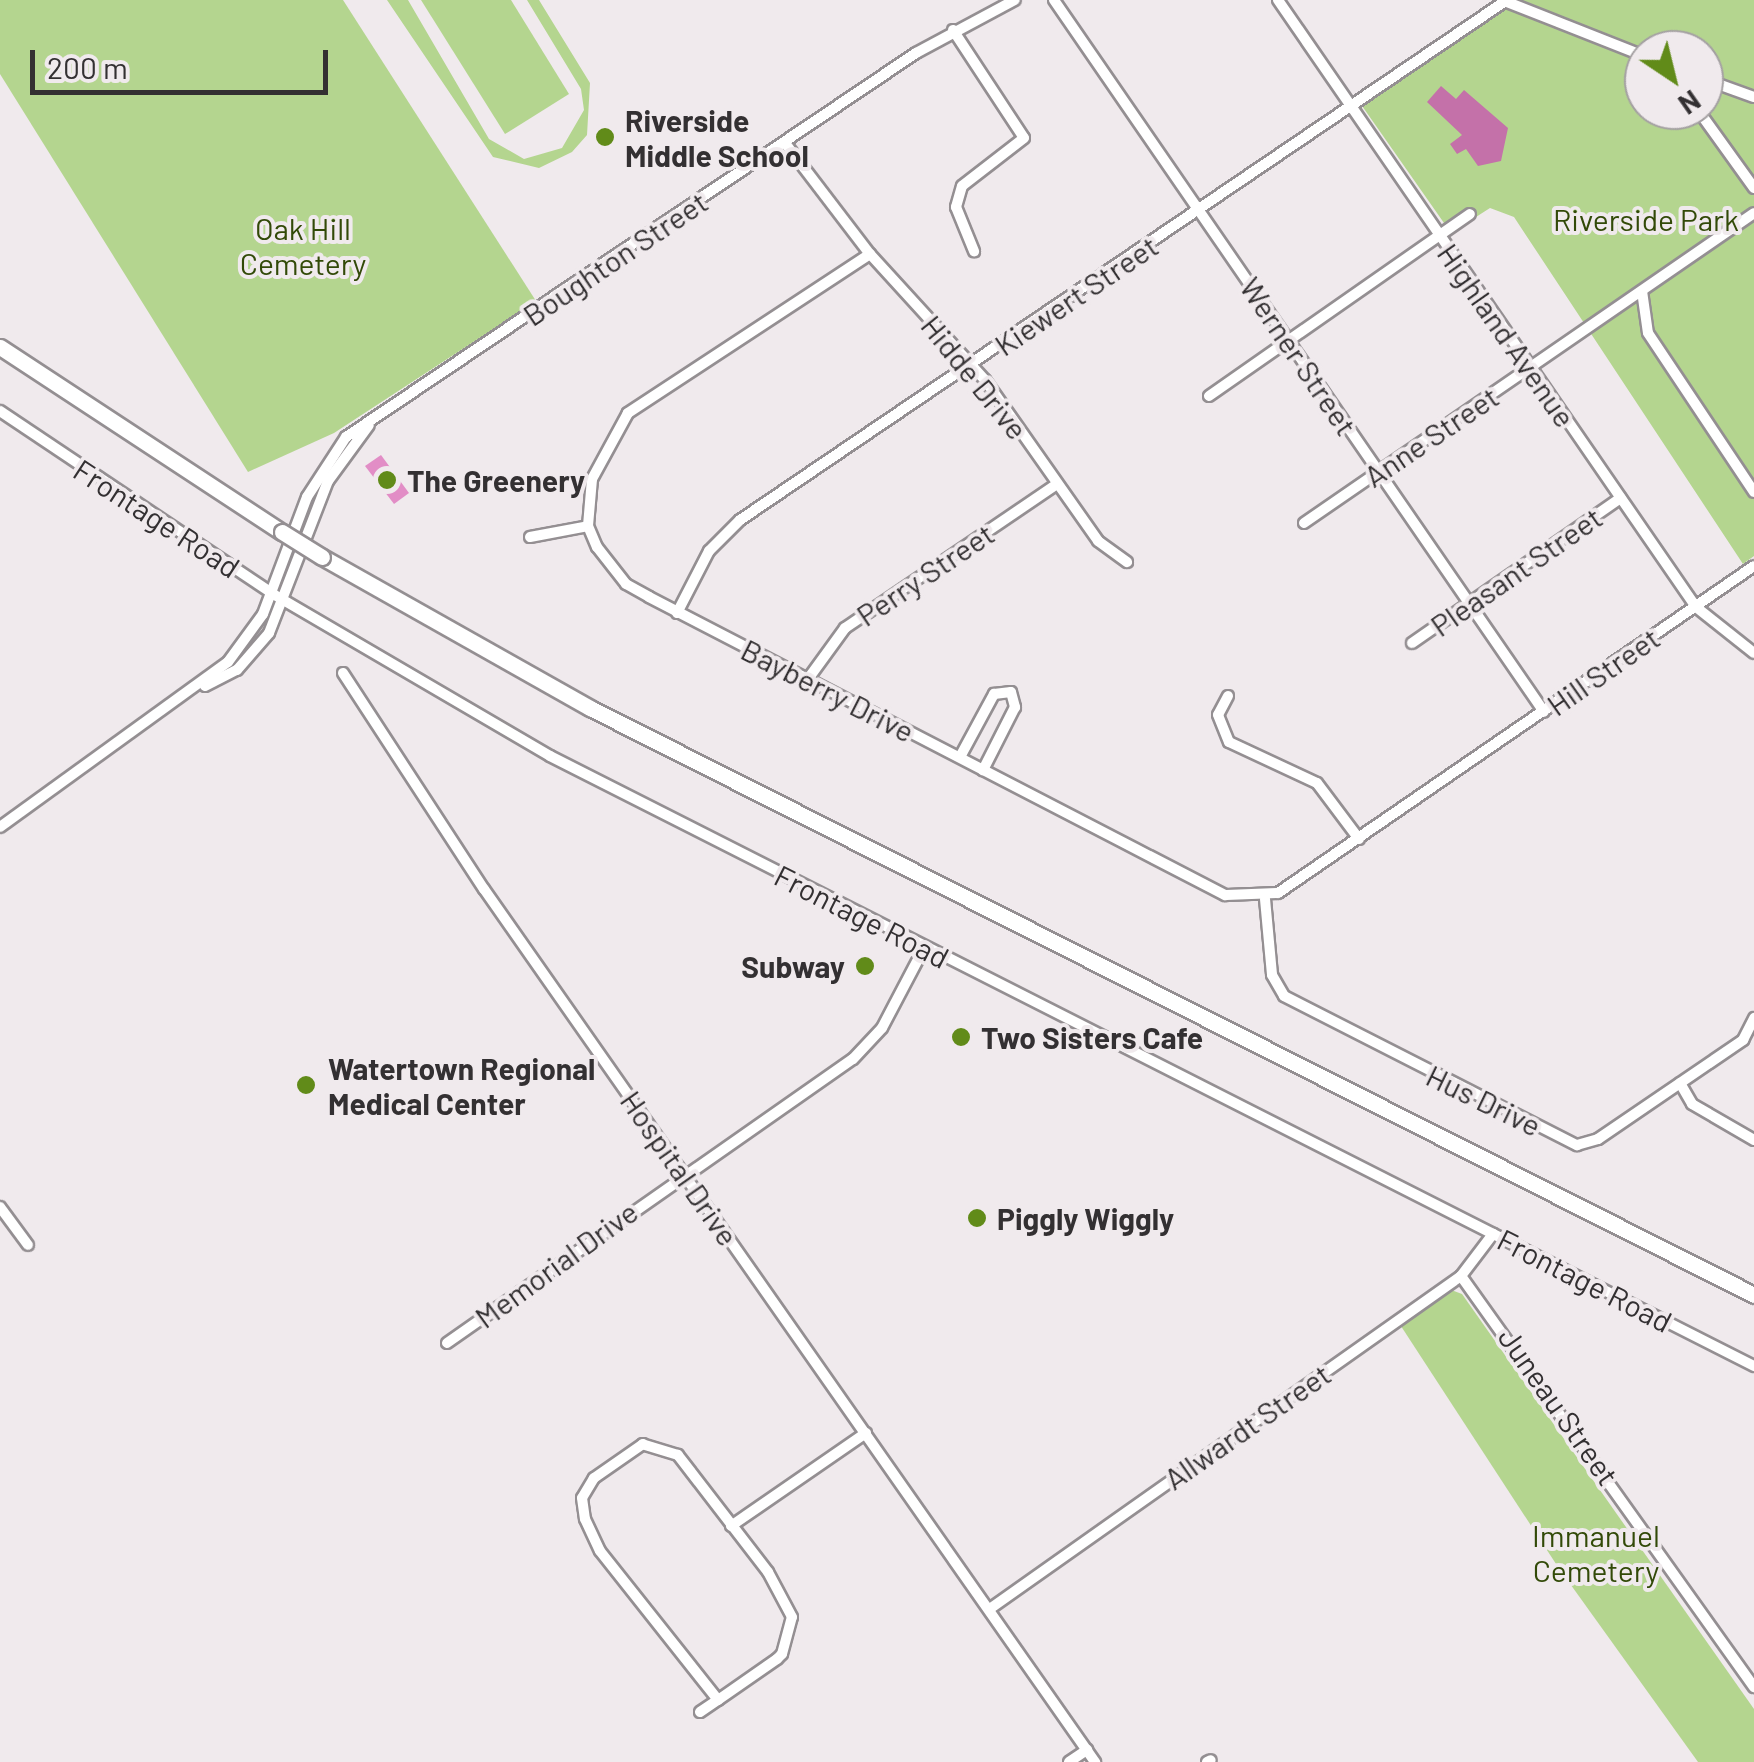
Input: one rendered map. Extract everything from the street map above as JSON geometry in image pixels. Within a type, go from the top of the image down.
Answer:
[{"type":"highway","points":[[0,347],[322,557],[590,708],[1754,1294]]},
{"type":"street","name":"Boughton Street","points":[[200,688],[248,638],[273,594],[320,472],[346,438],[954,30],[1015,0]]},
{"type":"street","name":"Werner Street","points":[[1054,0],[1544,712]]},
{"type":"street","name":"Highland Avenue","points":[[1278,0],[1696,607],[1754,653]]},
{"type":"street","points":[[1503,1],[1624,48]]},
{"type":"street","name":"Kiewert Street","points":[[677,613],[724,532],[1201,211],[1503,1]]},
{"type":"street","points":[[954,30],[1024,138],[962,186],[956,206],[974,251]]},
{"type":"street","points":[[1724,86],[1754,96]]},
{"type":"street","points":[[1712,130],[1754,188]]},
{"type":"street","name":"Hidde Drive","points":[[786,143],[870,254],[972,364],[1098,541],[1127,562]]},
{"type":"street","name":"Anne Street","points":[[1304,523],[1754,213]]},
{"type":"street","points":[[1210,396],[1285,337],[1470,214]]},
{"type":"street","points":[[530,537],[588,526],[599,456],[628,413],[870,254]]},
{"type":"street","points":[[1642,291],[1648,333],[1754,492]]},
{"type":"street","name":"Frontage Road","points":[[0,411],[273,594],[533,747],[1754,1366]]},
{"type":"street","name":"Boughton Street","points":[[0,827],[200,688],[247,662],[285,601],[328,481],[370,424]]},
{"type":"street","name":"Perry Street","points":[[808,679],[845,628],[1057,484]]},
{"type":"street","name":"Pleasant Street","points":[[1412,643],[1621,498]]},
{"type":"street","name":"Bayberry Drive","points":[[588,526],[626,584],[677,613],[1224,896],[1265,899]]},
{"type":"street","name":"Hill Street","points":[[1359,839],[1754,566]]},
{"type":"street","name":"Hospital Drive","points":[[343,672],[683,1173],[1096,1762]]},
{"type":"street","points":[[960,757],[994,694],[1011,692],[1015,707],[983,770]]},
{"type":"street","points":[[1228,696],[1218,715],[1229,742],[1317,783],[1359,839],[1265,899]]},
{"type":"street","name":"Hus Drive","points":[[1265,899],[1272,974],[1284,996],[1572,1143],[1598,1140],[1748,1035],[1754,1018]]},
{"type":"street","name":"Memorial Drive","points":[[447,1343],[870,1044],[924,948]]},
{"type":"street","points":[[1680,1083],[1692,1104],[1754,1140]]},
{"type":"street","points":[[0,1207],[28,1245]]},
{"type":"street","name":"Allwardt Street","points":[[990,1608],[1462,1276],[1493,1234]]},
{"type":"street","name":"Juneau Street","points":[[1462,1276],[1754,1688]]},
{"type":"street","points":[[730,1526],[866,1433]]},
{"type":"street","points":[[700,1712],[718,1700],[776,1659],[792,1633],[787,1600],[663,1444],[616,1458],[582,1498],[600,1551],[718,1700]]},
{"type":"street","points":[[1069,1762],[1087,1750]]},
{"type":"green space","name":"Oak Hill Cemetery","points":[[0,0],[343,0],[536,301],[334,433],[248,472],[0,74]]},
{"type":"green space","points":[[387,0],[408,0],[489,139],[524,159],[562,148],[584,110],[581,89],[527,0],[539,0],[590,83],[587,135],[572,152],[539,168],[493,157]]},
{"type":"green space","points":[[421,0],[511,0],[569,94],[505,134]]},
{"type":"green space","name":"Riverside Park","points":[[1497,0],[1754,0],[1754,556],[1743,564],[1514,217],[1490,208],[1451,233],[1360,103]]},
{"type":"green space","name":"Immanuel Cemetery","points":[[1446,1288],[1462,1294],[1754,1709],[1754,1762],[1698,1762],[1558,1567],[1397,1320]]},
{"type":"shaded area","points":[[1441,86],[1456,99],[1464,90],[1508,128],[1501,161],[1478,166],[1466,149],[1457,154],[1450,144],[1462,135],[1427,102]]},
{"type":"building","name":"The Greenery","points":[[381,455],[409,493],[394,504],[365,466]]},
{"type":"place","name":"Riverside Middle School","points":[[605,137]]},
{"type":"place","name":"The Greenery","points":[[387,480]]},
{"type":"place","name":"Subway","points":[[865,966]]},
{"type":"place","name":"Two Sisters Cafe","points":[[961,1037]]},
{"type":"place","name":"Watertown Regional Medical Center","points":[[306,1085]]},
{"type":"place","name":"Piggly Wiggly","points":[[977,1218]]}]
